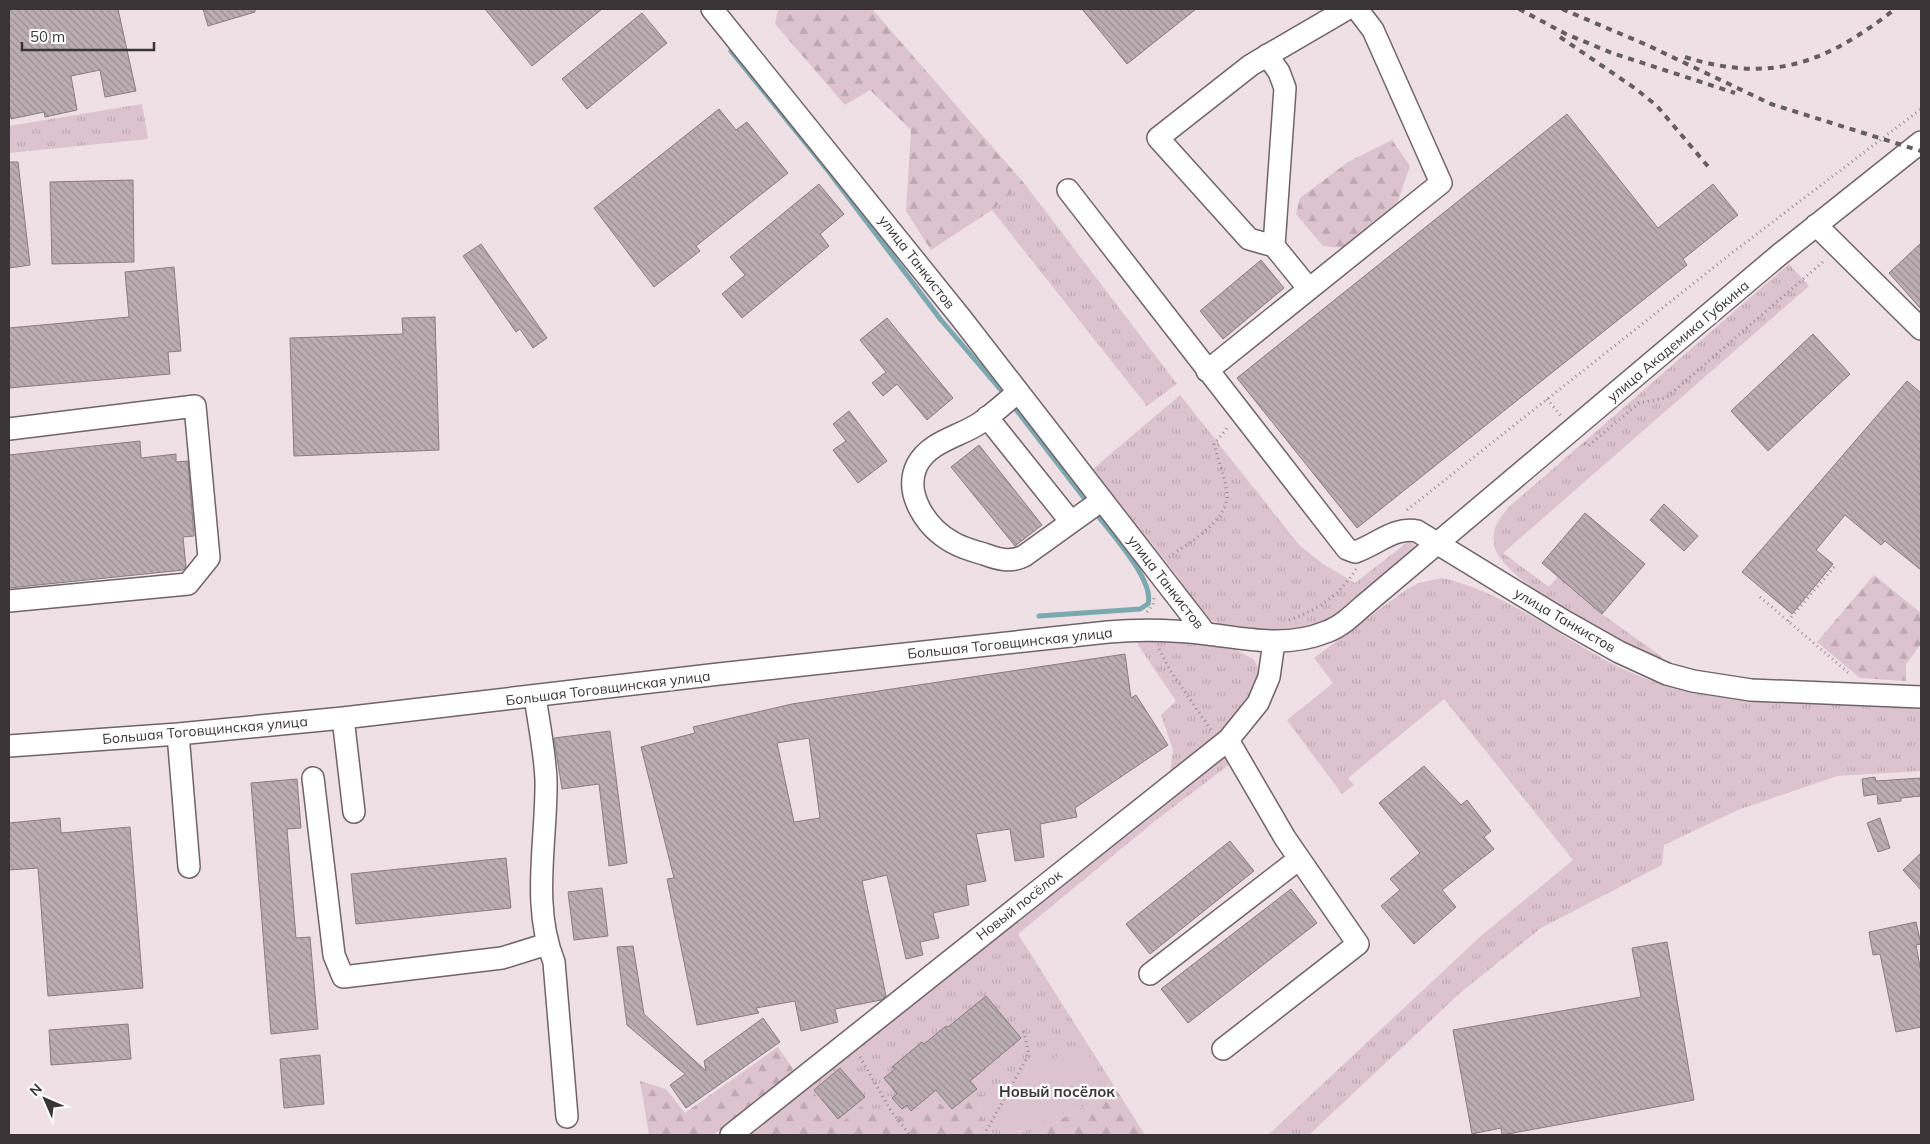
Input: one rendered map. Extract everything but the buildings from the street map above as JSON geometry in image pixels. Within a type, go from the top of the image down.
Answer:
[{"type":"street","name":"улица Танкистов","points":[[712,9],[851,179],[1206,634],[1245,641],[1278,632],[1306,638],[1332,629],[1439,543],[1564,621],[1620,652],[1668,674],[1719,686],[1751,690],[1921,697]]},
{"type":"street","points":[[1309,289],[1274,246],[1249,239],[1158,138],[1251,65],[1346,9]]},
{"type":"street","points":[[1207,370],[1441,183],[1373,30],[1357,9]]},
{"type":"street","points":[[1267,55],[1279,72],[1285,88],[1274,246]]},
{"type":"street","name":"улица Академика Губкина","points":[[1439,543],[1816,225],[1921,142]]},
{"type":"street","points":[[1068,190],[1346,549],[1355,552],[1408,529],[1417,531],[1439,543]]},
{"type":"street","points":[[1816,225],[1921,329]]},
{"type":"street","points":[[1018,392],[971,428],[939,444],[918,463],[913,489],[927,521],[942,536],[962,547],[1010,560],[1024,556],[1102,500]]},
{"type":"street","points":[[9,429],[195,406],[209,558],[188,584],[9,601]]},
{"type":"street","points":[[987,417],[1071,522]]},
{"type":"street","name":"Большая Тоговщинская улица","points":[[9,746],[178,734],[343,718],[719,674],[1108,632],[1140,630],[1206,634]]},
{"type":"street","name":"Новый посёлок","points":[[731,1135],[809,1071],[1228,740],[1258,703],[1269,677],[1278,632]]},
{"type":"street","points":[[535,697],[546,779],[542,895],[547,944],[554,962],[567,1117]]},
{"type":"street","points":[[343,718],[354,812]]},
{"type":"street","points":[[178,734],[189,866]]},
{"type":"street","points":[[1223,1049],[1358,944],[1299,859],[1228,740]]},
{"type":"street","points":[[313,778],[334,955],[343,977],[502,958],[547,944]]},
{"type":"street","points":[[1150,974],[1299,859]]},
{"type":"path","points":[[1406,511],[1732,253],[1921,110]]},
{"type":"path","points":[[1547,399],[1588,446],[1639,403],[1666,398],[1839,248]]},
{"type":"path","points":[[1278,632],[1338,593],[1347,584],[1372,544]]},
{"type":"path","points":[[1788,621],[1835,566]]},
{"type":"path","points":[[1760,597],[1857,680]]},
{"type":"path","points":[[984,1135],[1029,1054],[1023,1029]]},
{"type":"path","points":[[850,1039],[891,1111],[910,1135]]},
{"type":"green space","points":[[778,9],[872,9],[1024,183],[992,210],[931,250],[906,211],[911,130],[870,90],[845,105],[775,24]]},
{"type":"green space","points":[[142,104],[148,139],[9,153],[9,126]]},
{"type":"green space","points":[[1392,140],[1410,166],[1396,207],[1343,248],[1323,246],[1296,214],[1300,198],[1348,162]]},
{"type":"green space","points":[[1024,183],[1177,384],[1147,406],[992,210]]},
{"type":"green space","points":[[1789,264],[1809,286],[1503,553],[1549,587],[1558,576],[1602,614],[1662,657],[1660,660],[1568,612],[1520,578],[1504,562],[1495,548],[1494,531],[1498,521],[1509,507]]},
{"type":"green space","points":[[1180,395],[1300,546],[1323,564],[1355,583],[1409,541],[1416,547],[1338,614],[1310,628],[1278,631],[1220,624],[1210,620],[1191,601],[1178,577],[1093,469]]},
{"type":"green space","points":[[1874,575],[1921,613],[1921,644],[1906,664],[1906,681],[1860,678],[1817,642]]},
{"type":"green space","points":[[1442,578],[1492,596],[1539,621],[1608,662],[1632,673],[1667,685],[1702,694],[1775,702],[1921,705],[1921,771],[1837,776],[1738,810],[1664,845],[1662,865],[1541,928],[1460,993],[1309,1135],[1268,1135],[1482,935],[1573,860],[1444,699],[1348,778],[1354,785],[1342,794],[1287,720],[1333,683],[1314,658],[1407,589],[1419,583]]},
{"type":"green space","points":[[1138,636],[1229,646],[1253,659],[1260,670],[1258,686],[1224,734],[1170,774],[1173,750],[1161,715],[1176,701],[1138,645]]},
{"type":"green space","points":[[1225,755],[1234,761],[1155,821],[1018,934],[1116,1089],[1032,1135],[976,1135],[983,1121],[980,1108],[983,1096],[950,1114],[903,1118],[876,1116],[840,1124],[806,1083]]},
{"type":"green space","points":[[1077,1045],[1084,1048],[1104,1082],[1102,1087],[1018,1135],[1002,1135],[986,1106],[986,1097]]},
{"type":"green space","points":[[778,1047],[793,1069],[789,1076],[730,1124],[712,1135],[649,1135],[640,1081],[666,1089],[685,1113]]},
{"type":"green space","points":[[806,1083],[840,1124],[867,1101],[876,1116],[889,1110],[903,1118],[934,1097],[950,1114],[979,1094],[983,1096],[980,1108],[983,1121],[976,1135],[742,1135]]},
{"type":"green space","points":[[1116,1089],[1145,1135],[1032,1135]]},
{"type":"waterway","points":[[731,51],[829,172],[941,320],[1006,396]]},
{"type":"waterway","points":[[1011,403],[1088,503]]},
{"type":"waterway","points":[[1039,616],[1140,609],[1148,604],[1145,582],[1138,569],[1095,512]]},
{"type":"railway","points":[[1519,9],[1566,34],[1612,53],[1735,93]]},
{"type":"railway","points":[[1562,9],[1647,45],[1771,104],[1921,151]]},
{"type":"railway","points":[[1685,57],[1716,65],[1745,68],[1771,68],[1797,63],[1821,55],[1845,43],[1870,28],[1895,9]]},
{"type":"railway","points":[[1560,37],[1636,89],[1657,106],[1711,170]]},
{"type":"district","name":"Новый посёлок","points":[[1057,1092]]}]
